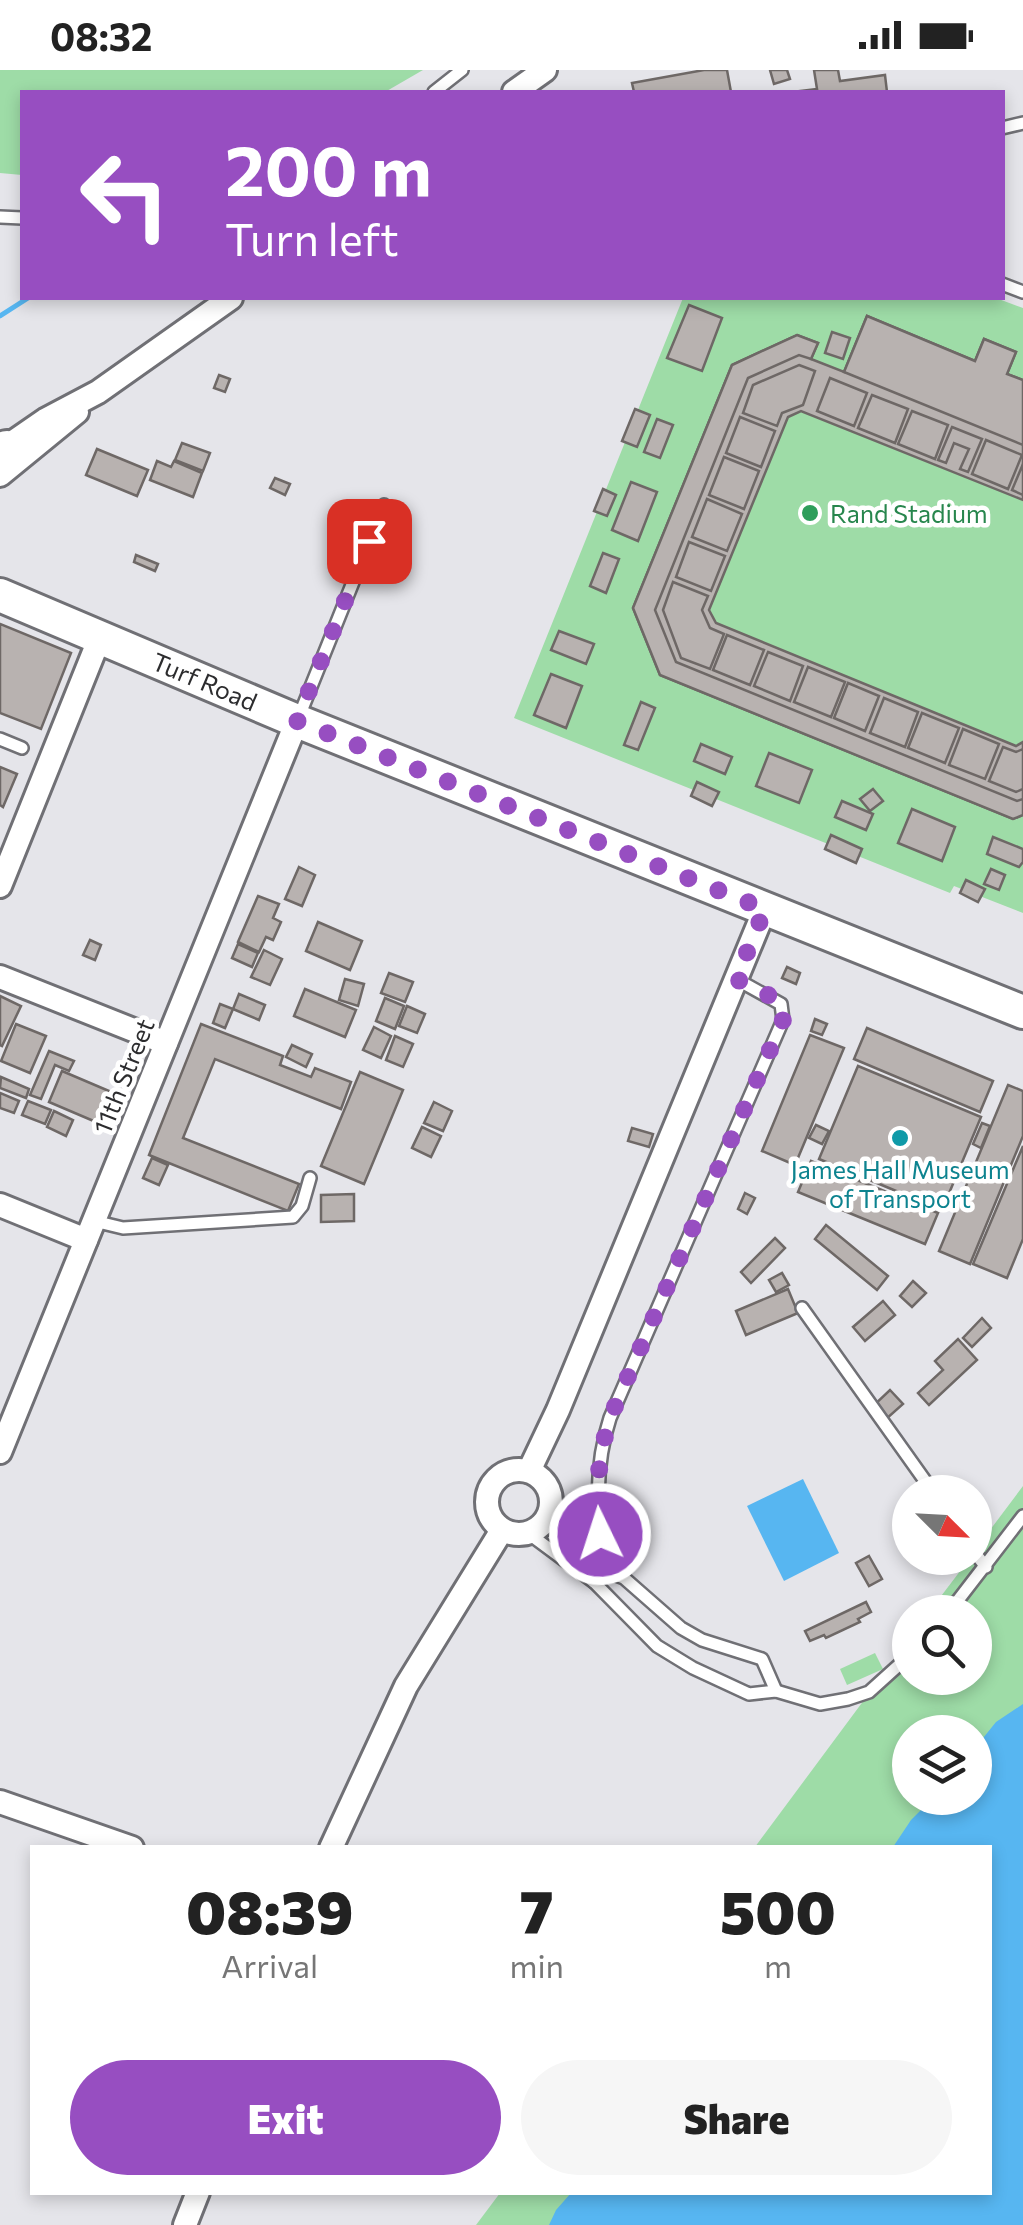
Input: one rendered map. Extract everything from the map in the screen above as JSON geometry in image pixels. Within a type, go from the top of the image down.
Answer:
[{"type":"main road","name":"Turf Road","points":[[0,595],[297,721],[1023,1012]]},
{"type":"street","points":[[517,90],[545,70]]},
{"type":"street","points":[[2,456],[45,420],[98,392],[228,300]]},
{"type":"street","points":[[0,886],[100,637]]},
{"type":"street","name":"11th Street","points":[[0,1452],[297,721]]},
{"type":"street","points":[[529,1472],[574,1373],[765,909]]},
{"type":"street","points":[[0,977],[166,1043]]},
{"type":"street","points":[[0,1205],[90,1230]]},
{"type":"street","points":[[510,1471],[529,1472],[537,1475],[548,1489],[548,1515],[537,1529],[528,1533],[519,1535],[502,1530],[486,1508],[489,1490],[501,1475],[510,1471]]},
{"type":"street","points":[[332,1845],[406,1686],[502,1530]]},
{"type":"street","points":[[0,1802],[123,1845]]},
{"type":"street","points":[[186,2225],[197,2195]]},
{"type":"lane","points":[[437,90],[462,70]]},
{"type":"lane","points":[[297,721],[384,505]]},
{"type":"lane","points":[[0,739],[22,748]]},
{"type":"lane","points":[[594,1582],[603,1570],[596,1500],[598,1466],[610,1418],[783,1020],[784,1011],[774,998],[736,979]]},
{"type":"lane","points":[[90,1230],[293,1218],[302,1206],[310,1178]]},
{"type":"lane","points":[[802,1308],[920,1475]]},
{"type":"lane","points":[[548,1515],[603,1570],[624,1578],[681,1628],[702,1640],[762,1659],[776,1692]]},
{"type":"lane","points":[[992,1560],[1023,1516]]},
{"type":"lane","points":[[528,1533],[594,1582],[646,1636],[678,1660],[748,1694],[776,1692],[820,1704],[869,1692],[892,1671]]},
{"type":"lane","points":[[963,1595],[980,1575]]},
{"type":"green space","points":[[0,70],[423,70],[388,90],[20,90],[20,175],[0,173]]},
{"type":"green space","name":"Rand Stadium","points":[[682,300],[1001,300],[1023,308],[1023,913],[954,886],[950,893],[514,718]]},
{"type":"green space","points":[[1023,1486],[1023,2225],[476,2225],[498,2195],[992,2195],[992,1845],[756,1845],[892,1662],[892,1695],[992,1695],[992,1595],[942,1595],[957,1575],[992,1575],[992,1527]]},
{"type":"green space","points":[[875,1653],[883,1669],[847,1685],[840,1669]]},
{"type":"water","points":[[803,1479],[839,1553],[784,1581],[747,1506]]},
{"type":"water","points":[[1023,1704],[1023,2225],[549,2225],[569,2195],[992,2195],[992,1845],[894,1845],[916,1815],[992,1815],[992,1727]]},
{"type":"building","points":[[704,70],[727,70],[731,90],[634,90],[632,83]]},
{"type":"building","points":[[770,70],[787,70],[790,79],[774,84]]},
{"type":"building","points":[[814,70],[838,70],[840,81],[885,75],[887,90],[809,90],[817,89]]},
{"type":"building","points":[[689,305],[722,318],[702,371],[667,358]]},
{"type":"building","points":[[867,316],[975,361],[984,339],[1016,352],[1007,374],[1023,380],[1023,500],[801,411],[788,417],[709,610],[716,623],[1016,746],[1023,742],[1023,815],[1013,819],[660,675],[633,608],[732,365],[797,335],[818,343],[811,359],[844,372]]},
{"type":"building","points":[[867,316],[975,361],[984,339],[1016,352],[1007,374],[1023,380],[1023,445],[844,372]]},
{"type":"building","points":[[832,332],[850,338],[843,359],[825,353]]},
{"type":"building","points":[[797,335],[818,343],[811,359],[799,355],[748,378],[655,610],[676,662],[1017,801],[1023,799],[1023,815],[1013,819],[660,675],[633,608],[732,365]]},
{"type":"building","points":[[799,365],[815,371],[803,405],[782,413],[777,426],[743,413],[753,385]]},
{"type":"building","points":[[219,375],[230,379],[225,392],[214,388]]},
{"type":"building","points":[[830,378],[867,393],[854,426],[817,411]]},
{"type":"building","points":[[872,395],[908,409],[895,443],[858,428]]},
{"type":"building","points":[[635,409],[650,415],[637,447],[622,441]]},
{"type":"building","points":[[912,411],[948,425],[935,459],[898,444]]},
{"type":"building","points":[[740,417],[775,431],[761,467],[726,453]]},
{"type":"building","points":[[657,419],[673,425],[660,458],[644,452]]},
{"type":"building","points":[[952,427],[982,439],[968,472],[960,469],[969,449],[954,443],[946,463],[938,460]]},
{"type":"building","points":[[986,440],[1022,455],[1008,489],[972,474]]},
{"type":"building","points":[[182,443],[210,453],[203,471],[175,460]]},
{"type":"building","points":[[97,449],[148,470],[137,496],[86,475]]},
{"type":"building","points":[[724,457],[759,471],[744,509],[709,495]]},
{"type":"building","points":[[157,461],[171,467],[174,461],[202,473],[193,497],[150,480]]},
{"type":"building","points":[[1023,464],[1023,495],[1012,490]]},
{"type":"building","points":[[275,478],[290,484],[285,495],[270,488]]},
{"type":"building","points":[[631,482],[657,492],[638,541],[612,530]]},
{"type":"building","points":[[603,489],[616,495],[607,516],[594,511]]},
{"type":"building","points":[[707,499],[742,514],[727,551],[692,537]]},
{"type":"building","points":[[689,542],[725,556],[711,591],[676,577]]},
{"type":"building","points":[[603,553],[619,559],[606,593],[590,586]]},
{"type":"building","points":[[136,555],[158,564],[155,571],[134,562]]},
{"type":"building","points":[[673,582],[708,596],[702,610],[710,628],[724,634],[710,669],[681,658],[663,610]]},
{"type":"building","points":[[0,624],[71,653],[41,729],[0,713]]},
{"type":"building","points":[[559,631],[594,644],[586,664],[551,650]]},
{"type":"building","points":[[727,635],[764,650],[750,685],[713,670]]},
{"type":"building","points":[[768,652],[803,666],[790,701],[754,686]]},
{"type":"building","points":[[808,667],[845,682],[831,717],[794,702]]},
{"type":"building","points":[[551,674],[582,686],[566,728],[534,715]]},
{"type":"building","points":[[848,683],[879,696],[865,731],[834,718]]},
{"type":"building","points":[[884,698],[918,712],[905,747],[870,733]]},
{"type":"building","points":[[641,702],[655,708],[638,750],[624,745]]},
{"type":"building","points":[[922,713],[959,728],[945,763],[908,748]]},
{"type":"building","points":[[963,729],[999,744],[985,779],[949,765]]},
{"type":"building","points":[[701,744],[732,757],[725,774],[694,761]]},
{"type":"building","points":[[1003,747],[1016,752],[1023,749],[1023,789],[1016,792],[989,781]]},
{"type":"building","points":[[769,753],[812,770],[799,803],[756,786]]},
{"type":"building","points":[[0,767],[17,774],[3,807],[0,805]]},
{"type":"building","points":[[697,782],[719,792],[712,806],[691,796]]},
{"type":"building","points":[[873,789],[883,801],[870,811],[860,799]]},
{"type":"building","points":[[842,801],[873,814],[866,830],[835,817]]},
{"type":"building","points":[[912,809],[955,827],[942,861],[898,843]]},
{"type":"building","points":[[831,835],[862,849],[856,863],[825,849]]},
{"type":"building","points":[[993,837],[1023,849],[1019,867],[987,854]]},
{"type":"building","points":[[299,867],[315,875],[302,906],[285,899]]},
{"type":"building","points":[[991,869],[1005,875],[999,890],[984,884]]},
{"type":"building","points":[[966,880],[985,889],[978,902],[960,893]]},
{"type":"building","points":[[258,896],[279,904],[273,918],[281,922],[273,940],[266,937],[259,952],[238,942]]},
{"type":"building","points":[[318,922],[362,941],[350,970],[306,951]]},
{"type":"building","points":[[90,940],[101,945],[95,960],[83,955]]},
{"type":"building","points":[[238,944],[258,953],[252,967],[232,958]]},
{"type":"building","points":[[264,950],[282,959],[270,985],[251,977]]},
{"type":"building","points":[[787,967],[800,973],[796,984],[782,978]]},
{"type":"building","points":[[389,973],[413,982],[405,1002],[381,993]]},
{"type":"building","points":[[345,979],[364,984],[358,1006],[339,1000]]},
{"type":"building","points":[[305,989],[356,1010],[345,1037],[294,1016]]},
{"type":"building","points":[[239,994],[265,1005],[259,1020],[233,1009]]},
{"type":"building","points":[[0,996],[21,1006],[2,1046],[0,1045]]},
{"type":"building","points":[[385,998],[404,1006],[395,1029],[376,1021]]},
{"type":"building","points":[[220,1004],[233,1009],[225,1028],[213,1023]]},
{"type":"building","points":[[407,1006],[425,1014],[417,1033],[399,1026]]},
{"type":"building","points":[[815,1019],[827,1024],[822,1035],[811,1031]]},
{"type":"building","points":[[16,1024],[46,1036],[30,1073],[1,1061]]},
{"type":"building","points":[[201,1024],[283,1056],[280,1065],[311,1077],[315,1068],[351,1082],[341,1109],[215,1059],[183,1138],[299,1184],[288,1211],[149,1155]]},
{"type":"building","points":[[374,1027],[391,1036],[381,1058],[363,1050]]},
{"type":"building","points":[[867,1028],[993,1081],[980,1112],[854,1059]]},
{"type":"building","points":[[810,1035],[844,1048],[795,1165],[762,1151]]},
{"type":"building","points":[[395,1036],[413,1044],[403,1067],[386,1060]]},
{"type":"building","points":[[292,1045],[312,1054],[306,1067],[286,1057]]},
{"type":"building","points":[[49,1051],[74,1061],[69,1071],[55,1065],[41,1099],[30,1095]]},
{"type":"building","name":"James Hall Museum of Transport","points":[[858,1066],[981,1117],[942,1210],[819,1159]]},
{"type":"building","points":[[62,1071],[116,1094],[103,1125],[49,1102]]},
{"type":"building","points":[[360,1072],[403,1090],[364,1184],[321,1166]]},
{"type":"building","points":[[1,1077],[29,1089],[26,1098],[0,1088]]},
{"type":"building","points":[[1008,1085],[1023,1091],[1023,1136],[970,1264],[939,1251]]},
{"type":"building","points":[[0,1093],[19,1101],[14,1113],[0,1108]]},
{"type":"building","points":[[28,1101],[51,1110],[45,1124],[22,1115]]},
{"type":"building","points":[[434,1102],[452,1111],[443,1131],[424,1123]]},
{"type":"building","points":[[54,1111],[73,1120],[66,1136],[47,1127]]},
{"type":"building","points":[[982,1123],[990,1126],[981,1148],[973,1144]]},
{"type":"building","points":[[816,1125],[829,1131],[822,1144],[809,1138]]},
{"type":"building","points":[[422,1127],[441,1136],[431,1157],[412,1148]]},
{"type":"building","points":[[632,1128],[653,1134],[649,1147],[628,1141]]},
{"type":"building","points":[[1023,1146],[1023,1239],[1007,1278],[973,1264]]},
{"type":"building","points":[[152,1158],[168,1165],[159,1185],[143,1178]]},
{"type":"building","points":[[811,1161],[938,1213],[925,1244],[798,1192]]},
{"type":"building","points":[[745,1193],[755,1198],[747,1214],[738,1209]]},
{"type":"building","points":[[354,1194],[354,1221],[321,1222],[321,1195]]},
{"type":"building","points":[[826,1225],[888,1276],[877,1290],[815,1239]]},
{"type":"building","points":[[775,1238],[785,1248],[751,1283],[741,1272]]},
{"type":"building","points":[[782,1273],[789,1285],[776,1292],[769,1280]]},
{"type":"building","points":[[913,1281],[926,1293],[912,1307],[900,1296]]},
{"type":"building","points":[[788,1289],[798,1313],[746,1335],[736,1311]]},
{"type":"building","points":[[883,1301],[895,1315],[865,1341],[853,1327]]},
{"type":"building","points":[[982,1318],[991,1328],[972,1347],[963,1338]]},
{"type":"building","points":[[958,1339],[977,1360],[929,1405],[918,1393],[943,1370],[935,1361]]},
{"type":"building","points":[[890,1390],[903,1404],[885,1420],[873,1406]]},
{"type":"building","points":[[869,1556],[882,1579],[869,1586],[856,1563]]},
{"type":"building","points":[[866,1602],[871,1612],[858,1619],[860,1622],[810,1641],[805,1631]]},
{"type":"waterway","points":[[0,316],[25,300]]},
{"type":"place","name":"Rand Stadium","points":[[810,513]]},
{"type":"place","name":"James Hall Museum of Transport","points":[[900,1138]]},
{"type":"route","points":[[369,541],[297,721],[765,909],[736,979],[781,1004],[783,1020],[610,1418],[598,1466],[600,1534]]}]
